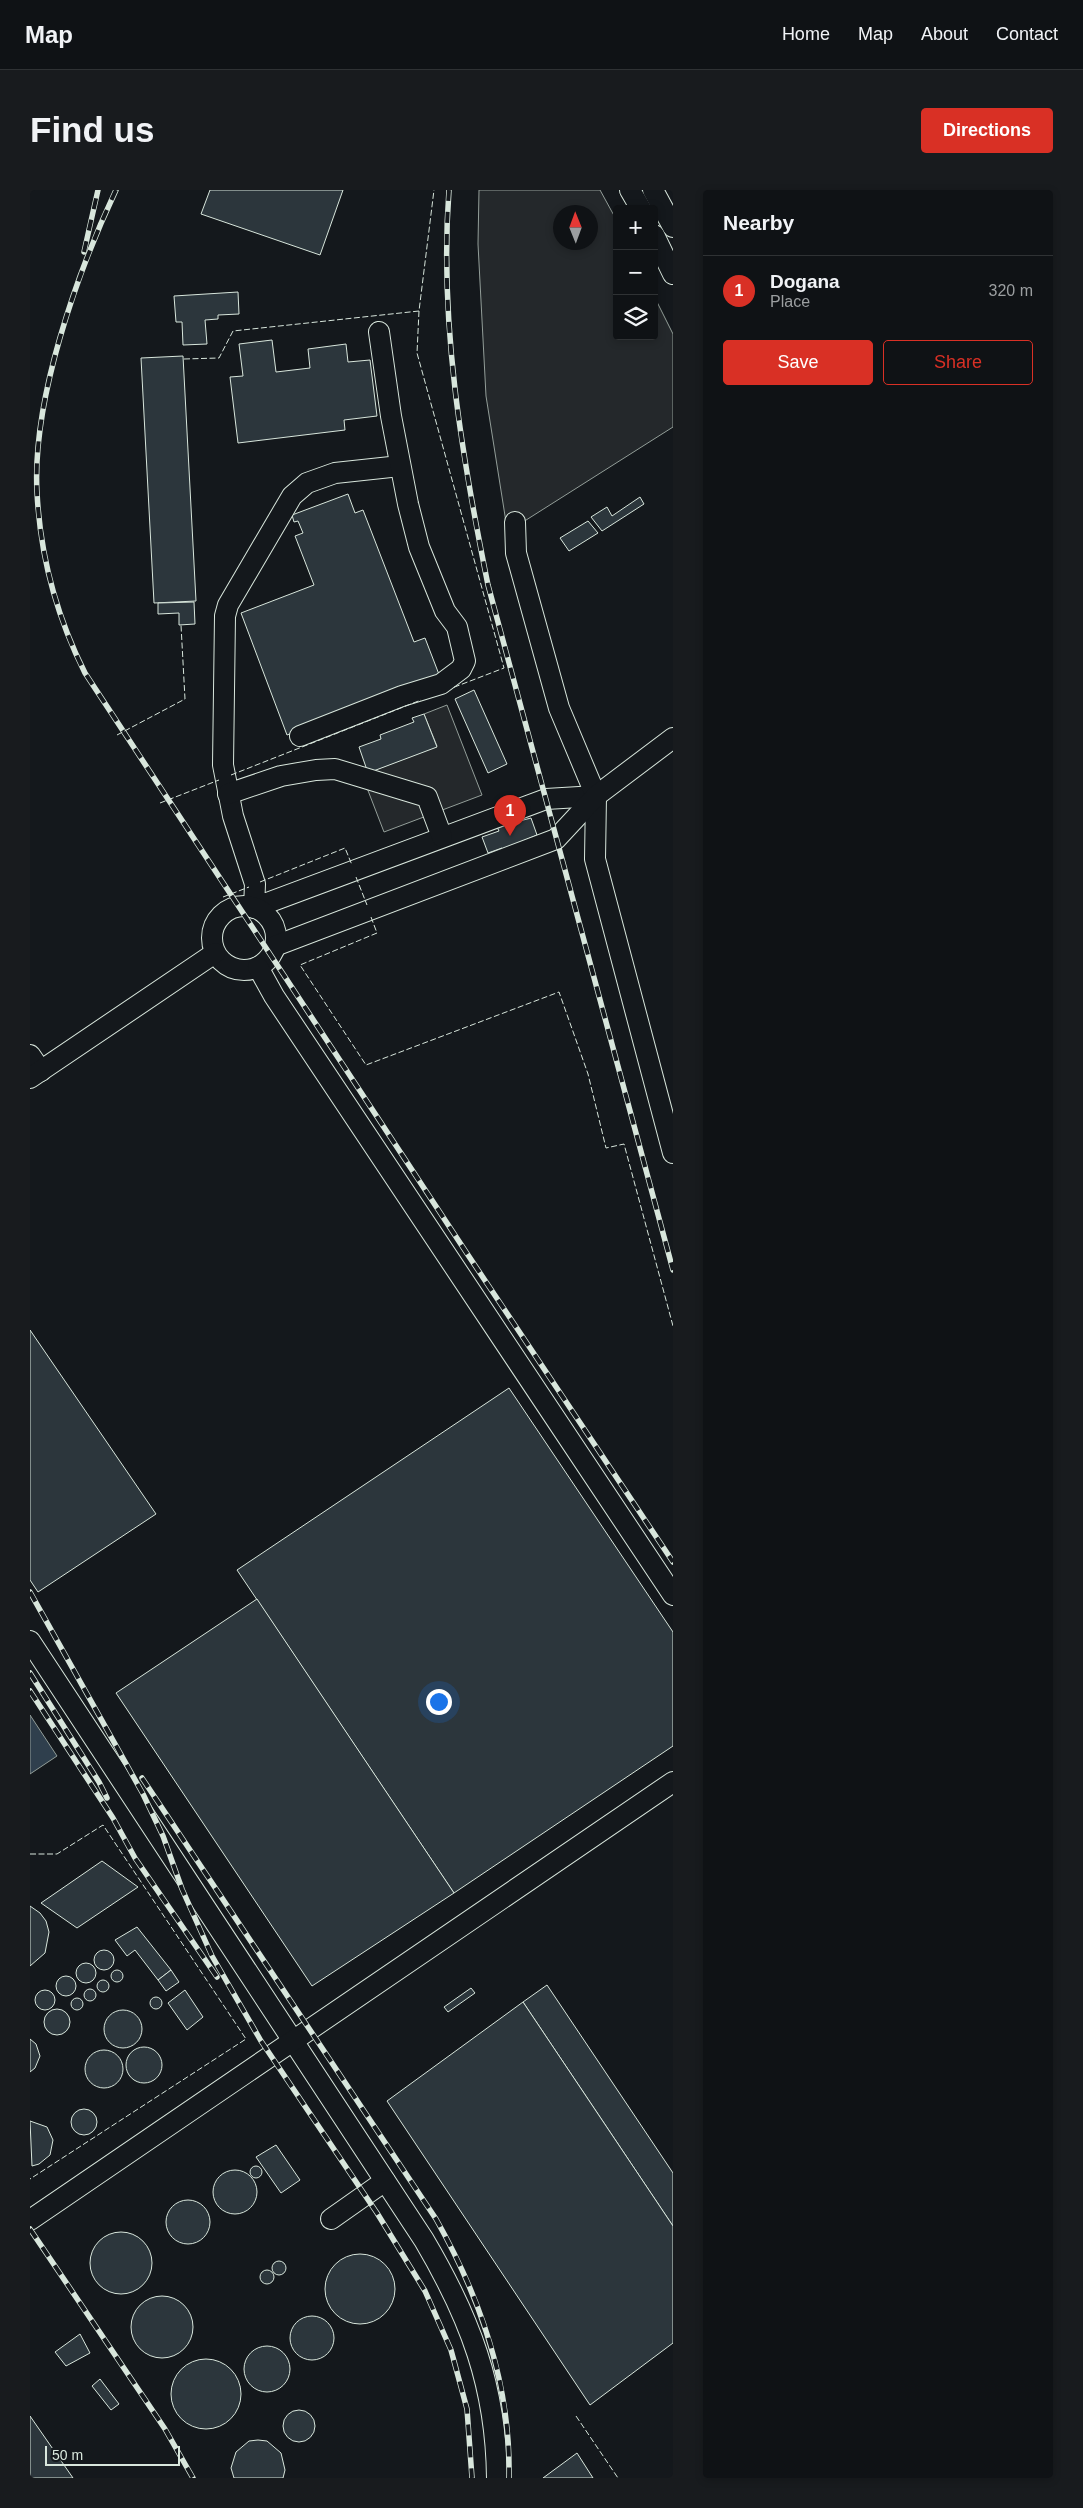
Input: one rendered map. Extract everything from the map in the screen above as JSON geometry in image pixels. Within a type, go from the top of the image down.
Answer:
[{"type":"street","points":[[630,190],[639,205]]},
{"type":"street","points":[[653,190],[673,226]]},
{"type":"street","points":[[658,243],[673,274]]},
{"type":"street","points":[[300,736],[402,696],[440,684],[461,669],[465,660],[457,627],[445,611],[419,546],[400,466],[379,332]]},
{"type":"street","points":[[254,908],[255,884],[228,794],[223,766],[225,616],[228,605],[292,496],[307,483],[335,473],[400,466]]},
{"type":"street","points":[[515,522],[516,553],[559,708],[596,796],[595,859],[673,1153]]},
{"type":"street","points":[[275,946],[556,839],[596,796],[673,738]]},
{"type":"street","points":[[228,794],[282,776],[308,771],[335,769],[427,797],[442,837]]},
{"type":"street","points":[[254,908],[269,919],[274,927],[275,946],[271,956],[258,966],[239,970],[221,962],[215,954],[212,934],[221,916],[229,910],[238,906],[254,908],[546,799],[596,796]]},
{"type":"street","points":[[34,1068],[215,954]]},
{"type":"street","points":[[258,966],[274,996],[673,1595]]},
{"type":"street","points":[[30,1641],[385,2181],[451,2286],[473,2337],[489,2392],[497,2455],[497,2478]]},
{"type":"street","points":[[30,2220],[673,1782]]},
{"type":"street","points":[[331,2219],[385,2181]]},
{"type":"shaded area","points":[[479,190],[600,190],[613,214],[613,340],[658,340],[658,304],[673,334],[673,427],[523,522],[506,522],[486,396],[478,244]]},
{"type":"shaded area","points":[[447,705],[482,795],[384,832],[362,775],[437,746],[424,714]]},
{"type":"water","points":[[30,1715],[57,1756],[30,1774]]},
{"type":"building","points":[[210,190],[343,190],[320,255],[201,214]]},
{"type":"building","points":[[238,292],[239,314],[218,315],[218,319],[205,320],[207,344],[183,345],[182,322],[176,322],[174,296]]},
{"type":"building","points":[[272,340],[276,372],[310,368],[308,349],[346,344],[348,362],[370,360],[377,416],[344,420],[345,430],[238,443],[230,377],[243,376],[239,344]]},
{"type":"building","points":[[183,356],[196,601],[154,603],[141,358]]},
{"type":"building","points":[[348,494],[355,513],[363,510],[414,642],[425,638],[440,677],[287,735],[241,613],[314,585],[295,536],[303,533],[298,521],[294,522],[292,515]]},
{"type":"building","points":[[640,497],[644,504],[602,531],[591,517],[607,507],[612,516]]},
{"type":"building","points":[[588,521],[598,533],[569,551],[560,538]]},
{"type":"building","points":[[194,602],[195,624],[179,625],[179,613],[158,614],[158,603]]},
{"type":"building","points":[[474,690],[507,764],[488,773],[455,699]]},
{"type":"building","points":[[424,714],[437,747],[368,773],[359,747],[381,739],[380,735],[414,722],[412,718]]},
{"type":"building","points":[[531,818],[537,835],[502,850],[502,848],[488,853],[482,837],[499,831],[497,827]]},
{"type":"building","points":[[30,1330],[156,1514],[38,1592],[30,1580]]},
{"type":"building","points":[[509,1388],[673,1632],[673,1746],[454,1893],[237,1570]]},
{"type":"building","points":[[257,1599],[454,1893],[312,1986],[116,1693]]},
{"type":"building","points":[[102,1861],[138,1887],[77,1928],[41,1903]]},
{"type":"building","points":[[30,1906],[40,1913],[46,1921],[49,1932],[45,1953],[30,1966]]},
{"type":"building","points":[[137,1927],[171,1970],[158,1980],[135,1950],[127,1956],[115,1940]]},
{"type":"building","points":[[100,1950],[108,1950],[114,1956],[114,1964],[108,1970],[100,1970],[94,1964],[94,1956]]},
{"type":"building","points":[[82,1963],[90,1963],[96,1969],[96,1977],[90,1983],[82,1983],[76,1977],[76,1969]]},
{"type":"building","points":[[117,1970],[123,1976],[117,1982],[111,1976]]},
{"type":"building","points":[[171,1970],[179,1982],[166,1991],[158,1980]]},
{"type":"building","points":[[62,1976],[70,1976],[76,1982],[76,1990],[70,1996],[62,1996],[56,1990],[56,1982]]},
{"type":"building","points":[[103,1980],[109,1986],[103,1992],[97,1986]]},
{"type":"building","points":[[547,1985],[673,2173],[673,2226],[523,2002]]},
{"type":"building","points":[[471,1988],[475,1993],[448,2012],[444,2007]]},
{"type":"building","points":[[90,1989],[96,1995],[90,2001],[84,1995]]},
{"type":"building","points":[[41,1990],[49,1990],[55,1996],[55,2004],[49,2010],[41,2010],[35,2004],[35,1996]]},
{"type":"building","points":[[185,1990],[203,2017],[187,2030],[168,2003]]},
{"type":"building","points":[[156,1997],[162,2003],[156,2009],[150,2003]]},
{"type":"building","points":[[77,1998],[83,2004],[77,2010],[71,2004]]},
{"type":"building","points":[[523,2002],[673,2226],[673,2343],[590,2405],[387,2101]]},
{"type":"building","points":[[57,2009],[66,2013],[70,2022],[66,2031],[57,2035],[48,2031],[44,2022],[48,2013]]},
{"type":"building","points":[[123,2010],[136,2016],[142,2029],[136,2042],[123,2048],[110,2042],[104,2029],[110,2016]]},
{"type":"building","points":[[30,2039],[36,2044],[40,2056],[35,2068],[30,2072]]},
{"type":"building","points":[[144,2047],[151,2048],[157,2052],[161,2058],[161,2072],[157,2078],[151,2082],[144,2083],[137,2082],[131,2078],[127,2072],[126,2065],[127,2058],[131,2052],[137,2048]]},
{"type":"building","points":[[104,2050],[117,2056],[123,2069],[117,2082],[104,2088],[91,2082],[85,2069],[91,2056]]},
{"type":"building","points":[[84,2109],[93,2113],[97,2122],[93,2131],[84,2135],[75,2131],[71,2122],[75,2113]]},
{"type":"building","points":[[30,2121],[47,2127],[53,2140],[50,2155],[39,2164],[32,2166]]},
{"type":"building","points":[[276,2145],[300,2180],[281,2193],[256,2157]]},
{"type":"building","points":[[258,2166],[261,2167],[261,2177],[254,2178],[251,2177],[250,2170],[251,2167]]},
{"type":"building","points":[[235,2170],[247,2174],[253,2180],[257,2192],[253,2204],[247,2210],[235,2214],[223,2210],[217,2204],[213,2192],[217,2180],[223,2174]]},
{"type":"building","points":[[188,2200],[200,2204],[206,2210],[210,2222],[206,2234],[200,2240],[188,2244],[176,2240],[170,2234],[166,2222],[170,2210],[176,2204]]},
{"type":"building","points":[[121,2232],[133,2234],[143,2241],[150,2251],[152,2263],[150,2275],[143,2285],[133,2292],[121,2294],[109,2292],[99,2285],[92,2275],[90,2263],[92,2251],[99,2241],[109,2234]]},
{"type":"building","points":[[360,2254],[379,2260],[389,2270],[395,2289],[389,2308],[379,2318],[360,2324],[341,2318],[331,2308],[325,2289],[331,2270],[341,2260]]},
{"type":"building","points":[[279,2261],[284,2263],[286,2268],[284,2273],[279,2275],[274,2273],[272,2268],[274,2263]]},
{"type":"building","points":[[267,2270],[272,2272],[274,2277],[272,2282],[267,2284],[262,2282],[260,2277],[262,2272]]},
{"type":"building","points":[[162,2296],[174,2298],[184,2305],[191,2315],[193,2327],[191,2339],[184,2349],[174,2356],[162,2358],[150,2356],[140,2349],[133,2339],[131,2327],[133,2315],[140,2305],[150,2298]]},
{"type":"building","points":[[308,2316],[316,2316],[328,2322],[334,2338],[328,2354],[316,2360],[308,2360],[296,2354],[290,2342],[290,2334],[296,2322]]},
{"type":"building","points":[[80,2334],[90,2353],[66,2366],[55,2352]]},
{"type":"building","points":[[267,2346],[280,2350],[286,2356],[290,2369],[286,2382],[280,2388],[267,2392],[254,2388],[248,2382],[244,2369],[248,2356],[254,2350]]},
{"type":"building","points":[[206,2359],[225,2365],[235,2375],[241,2394],[235,2413],[225,2423],[206,2429],[187,2423],[177,2413],[171,2394],[177,2375],[187,2365]]},
{"type":"building","points":[[100,2379],[119,2404],[111,2410],[92,2386]]},
{"type":"building","points":[[299,2410],[311,2414],[315,2426],[311,2438],[299,2442],[287,2438],[283,2426],[287,2414]]},
{"type":"building","points":[[30,2416],[73,2478],[30,2478]]},
{"type":"building","points":[[249,2441],[267,2441],[281,2453],[285,2470],[283,2478],[234,2478],[231,2468],[236,2452]]},
{"type":"building","points":[[577,2453],[593,2478],[543,2478]]},
{"type":"railway","points":[[84,252],[98,190]]},
{"type":"railway","points":[[116,190],[86,259],[60,338],[42,418],[37,456],[37,492],[42,539],[58,608],[66,630],[85,673],[468,1255],[673,1562]]},
{"type":"railway","points":[[449,190],[447,289],[450,339],[462,439],[488,585],[673,1270]]},
{"type":"railway","points":[[30,1592],[143,1794],[163,1836],[182,1889],[212,1956],[261,2041],[377,2213],[425,2291],[451,2350],[467,2409],[472,2478]]},
{"type":"railway","points":[[30,1673],[99,1782],[107,1798]]},
{"type":"railway","points":[[30,1691],[113,1818],[135,1858],[217,1977]]},
{"type":"railway","points":[[142,1778],[436,2219],[452,2249],[467,2280],[479,2312],[499,2376],[505,2410],[509,2478]]},
{"type":"railway","points":[[30,2229],[165,2429],[193,2478]]},
{"type":"fence","points":[[184,359],[219,358],[233,331],[419,311],[434,190]]},
{"type":"fence","points":[[419,311],[417,353],[504,668],[452,688]]},
{"type":"fence","points":[[117,735],[185,699],[181,625]]},
{"type":"fence","points":[[231,775],[421,700]]},
{"type":"fence","points":[[160,803],[219,780]]},
{"type":"fence","points":[[260,882],[345,848],[352,865]]},
{"type":"fence","points":[[356,877],[367,905]]},
{"type":"fence","points":[[223,897],[249,887]]},
{"type":"fence","points":[[371,917],[377,933],[300,965],[366,1065],[559,992],[588,1074],[606,1148],[624,1144],[673,1326]]},
{"type":"fence","points":[[30,1854],[57,1854],[103,1825],[246,2039],[30,2179]]},
{"type":"fence","points":[[576,2416],[618,2478]]},
{"type":"place","name":"Dogana","points":[[510,836]]}]
